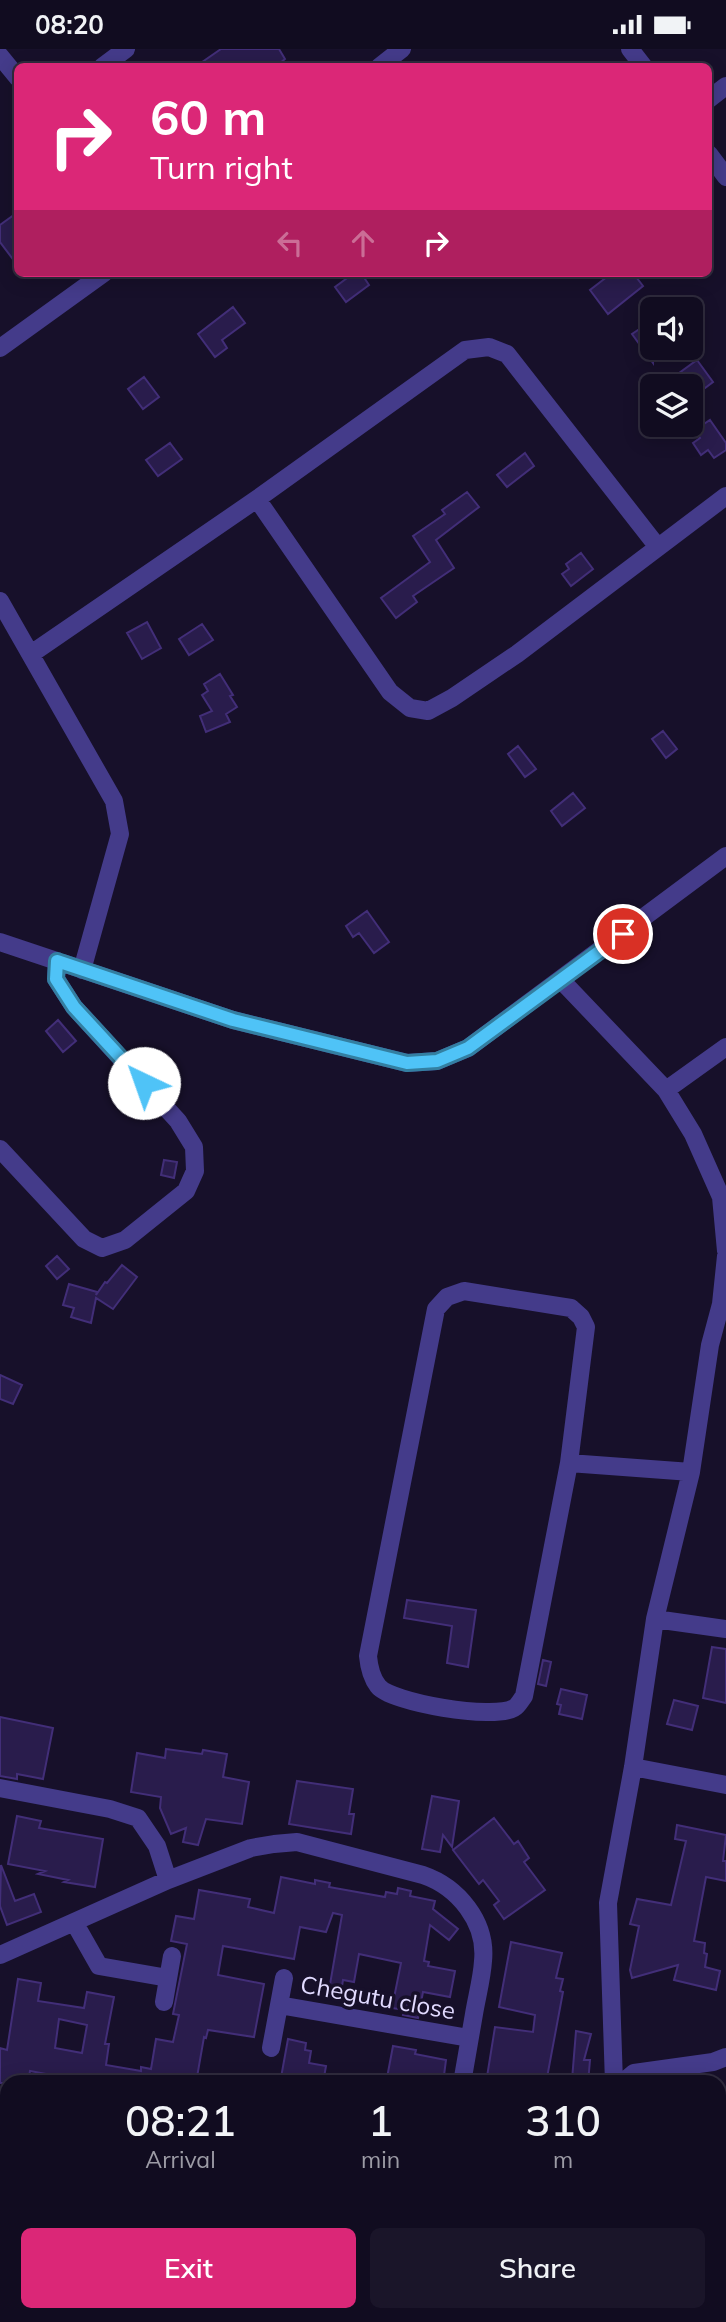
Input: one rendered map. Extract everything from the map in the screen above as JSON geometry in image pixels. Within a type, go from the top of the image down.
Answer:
[{"type":"street","points":[[107,63],[126,49]]},
{"type":"street","points":[[384,63],[402,49]]},
{"type":"street","points":[[0,56],[14,73]]},
{"type":"street","points":[[712,97],[726,86]]},
{"type":"street","points":[[712,158],[726,177]]},
{"type":"street","points":[[0,348],[98,277]]},
{"type":"street","points":[[31,655],[257,499],[465,350],[489,347],[507,354],[657,546]]},
{"type":"street","points":[[257,499],[390,692],[410,708],[428,711],[517,654],[726,496]]},
{"type":"street","points":[[0,601],[114,801],[120,834],[82,970]]},
{"type":"street","points":[[0,942],[233,1020],[407,1063],[437,1061],[468,1048],[726,856]]},
{"type":"street","points":[[0,1149],[84,1239],[102,1248],[125,1240],[186,1191],[195,1171],[194,1147],[178,1121],[74,1007],[56,979],[57,961]]},
{"type":"street","points":[[561,980],[666,1090],[693,1134],[721,1197],[726,1254],[724,1305],[710,1345],[691,1472],[655,1619],[633,1767],[608,1903],[614,2075]]},
{"type":"street","points":[[666,1090],[726,1048]]},
{"type":"street","points":[[464,1291],[571,1308],[581,1318],[586,1327],[569,1463],[524,1696],[515,1708],[493,1713],[465,1711],[401,1699],[379,1688],[370,1672],[368,1656],[436,1309],[447,1297],[464,1291]]},
{"type":"street","points":[[569,1463],[691,1472]]},
{"type":"street","points":[[655,1619],[726,1629]]},
{"type":"street","points":[[633,1767],[726,1785]]},
{"type":"street","points":[[0,1789],[110,1809],[138,1818],[157,1846],[168,1880]]},
{"type":"street","points":[[0,1955],[168,1880],[251,1848],[298,1842],[442,1881],[476,1920],[482,1938],[484,1959],[463,2075]]},
{"type":"street","points":[[74,1922],[99,1966],[168,1978]]},
{"type":"street","points":[[164,2002],[172,1956]]},
{"type":"street","points":[[271,2048],[284,1978]]},
{"type":"street","name":"Chegutu close","points":[[279,2005],[469,2038]]},
{"type":"street","points":[[632,2075],[713,2062],[726,2057]]},
{"type":"building","points":[[221,49],[279,49],[285,59],[280,63],[201,63]]},
{"type":"building","points":[[14,215],[14,261],[0,242],[0,225]]},
{"type":"building","points":[[349,277],[364,277],[369,285],[346,302],[335,287]]},
{"type":"building","points":[[607,277],[636,277],[643,286],[608,314],[590,290]]},
{"type":"building","points":[[233,307],[245,323],[222,340],[227,348],[215,357],[198,334]]},
{"type":"building","points":[[640,329],[640,345],[632,334]]},
{"type":"building","points":[[697,360],[713,382],[703,390],[703,374],[678,374]]},
{"type":"building","points":[[144,377],[159,397],[143,409],[128,389]]},
{"type":"building","points":[[710,420],[726,443],[726,450],[714,458],[708,450],[701,455],[693,443],[703,437],[703,425]]},
{"type":"building","points":[[170,443],[182,459],[158,476],[146,460]]},
{"type":"building","points":[[525,453],[534,466],[507,487],[497,475]]},
{"type":"building","points":[[467,492],[479,507],[436,540],[454,568],[413,596],[417,602],[396,618],[381,598],[430,562],[413,536],[445,514],[442,510]]},
{"type":"building","points":[[581,553],[593,569],[571,586],[562,574],[569,569],[566,564]]},
{"type":"building","points":[[147,622],[161,648],[142,659],[127,633]]},
{"type":"building","points":[[202,624],[213,640],[189,655],[179,639]]},
{"type":"building","points":[[220,674],[237,707],[226,714],[230,722],[206,732],[200,716],[212,711],[202,695],[208,691],[204,684]]},
{"type":"building","points":[[663,731],[677,749],[666,758],[652,739]]},
{"type":"building","points":[[518,746],[536,769],[525,777],[508,754]]},
{"type":"building","points":[[573,793],[585,808],[562,826],[551,811]]},
{"type":"building","points":[[367,911],[389,942],[374,953],[359,933],[353,937],[346,926]]},
{"type":"building","points":[[58,1020],[76,1041],[63,1052],[46,1031]]},
{"type":"building","points":[[164,1160],[177,1162],[174,1178],[161,1175]]},
{"type":"building","points":[[57,1256],[69,1269],[57,1279],[46,1266]]},
{"type":"building","points":[[122,1265],[137,1277],[113,1309],[96,1298],[91,1323],[71,1317],[74,1308],[63,1305],[69,1284],[97,1292],[96,1295]]},
{"type":"building","points":[[0,1375],[22,1385],[13,1404],[0,1399]]},
{"type":"building","points":[[407,1600],[476,1610],[468,1667],[447,1663],[452,1626],[404,1618]]},
{"type":"building","points":[[712,1647],[726,1649],[726,1703],[703,1698]]},
{"type":"building","points":[[543,1660],[551,1662],[546,1686],[538,1684]]},
{"type":"building","points":[[561,1689],[587,1695],[582,1719],[559,1714],[561,1705],[557,1704]]},
{"type":"building","points":[[674,1700],[698,1706],[692,1730],[667,1724]]},
{"type":"building","points":[[0,1717],[53,1728],[43,1779],[17,1774],[17,1779],[0,1776]]},
{"type":"building","points":[[166,1749],[227,1754],[223,1777],[249,1782],[242,1824],[206,1819],[198,1845],[183,1842],[186,1828],[171,1834],[160,1808],[161,1797],[131,1792],[137,1753],[165,1758]]},
{"type":"building","points":[[297,1781],[353,1789],[349,1814],[354,1814],[351,1834],[289,1824]]},
{"type":"building","points":[[432,1796],[459,1801],[452,1847],[443,1835],[440,1852],[422,1849]]},
{"type":"building","points":[[17,1816],[41,1821],[39,1828],[103,1839],[95,1887],[64,1882],[68,1880],[38,1874],[45,1871],[8,1864]]},
{"type":"building","points":[[494,1818],[514,1844],[518,1841],[529,1858],[524,1862],[545,1890],[504,1919],[494,1905],[499,1901],[483,1880],[479,1884],[453,1850]]},
{"type":"building","points":[[677,1825],[726,1835],[723,1861],[726,1861],[726,1881],[706,1877],[694,1941],[705,1943],[705,1967],[720,1971],[716,1990],[674,1980],[678,1965],[632,1978],[630,1970],[639,1926],[630,1924],[637,1899],[671,1905],[686,1841],[675,1839]]},
{"type":"building","points":[[1,1865],[15,1901],[34,1894],[41,1912],[7,1925],[0,1906]]},
{"type":"building","points":[[281,1877],[315,1884],[315,1880],[330,1883],[329,1887],[385,1897],[386,1892],[397,1894],[398,1888],[411,1891],[410,1896],[435,1901],[433,1909],[458,1929],[449,1940],[430,1925],[424,1961],[429,1962],[428,1966],[455,1971],[450,1997],[423,1992],[418,2018],[403,2015],[404,2010],[392,2008],[401,1963],[359,1954],[354,1982],[343,1980],[340,1998],[328,1996],[342,1915],[333,1913],[326,1932],[300,1927],[294,1959],[223,1946],[218,1975],[264,1984],[254,2037],[208,2030],[206,2038],[204,2037],[197,2075],[51,2075],[30,2071],[29,2075],[0,2075],[0,2048],[7,2050],[18,1979],[41,1983],[38,2001],[84,2008],[87,1992],[114,1997],[105,2044],[109,2044],[106,2065],[141,2071],[141,2067],[151,2069],[156,2039],[173,2042],[179,2015],[173,2014],[187,1944],[171,1941],[176,1916],[194,1919],[199,1890],[250,1899],[248,1907],[274,1913]],"holes":[[[59,2019],[87,2025],[82,2053],[55,2048]]]},
{"type":"building","points":[[511,1942],[562,1953],[556,1978],[563,1979],[560,1991],[563,1992],[547,2075],[487,2075],[495,2027],[533,2032],[535,2015],[499,2007]]},
{"type":"building","points":[[576,2031],[591,2034],[584,2060],[590,2060],[589,2075],[572,2075]]},
{"type":"building","points":[[288,2039],[306,2043],[305,2050],[311,2051],[309,2063],[326,2066],[324,2075],[281,2075]]},
{"type":"building","points":[[393,2046],[416,2050],[415,2054],[446,2060],[444,2075],[388,2075]]},
{"type":"route","points":[[144,1083],[74,1007],[56,979],[57,961],[233,1020],[407,1063],[437,1061],[468,1048],[623,934]]}]
